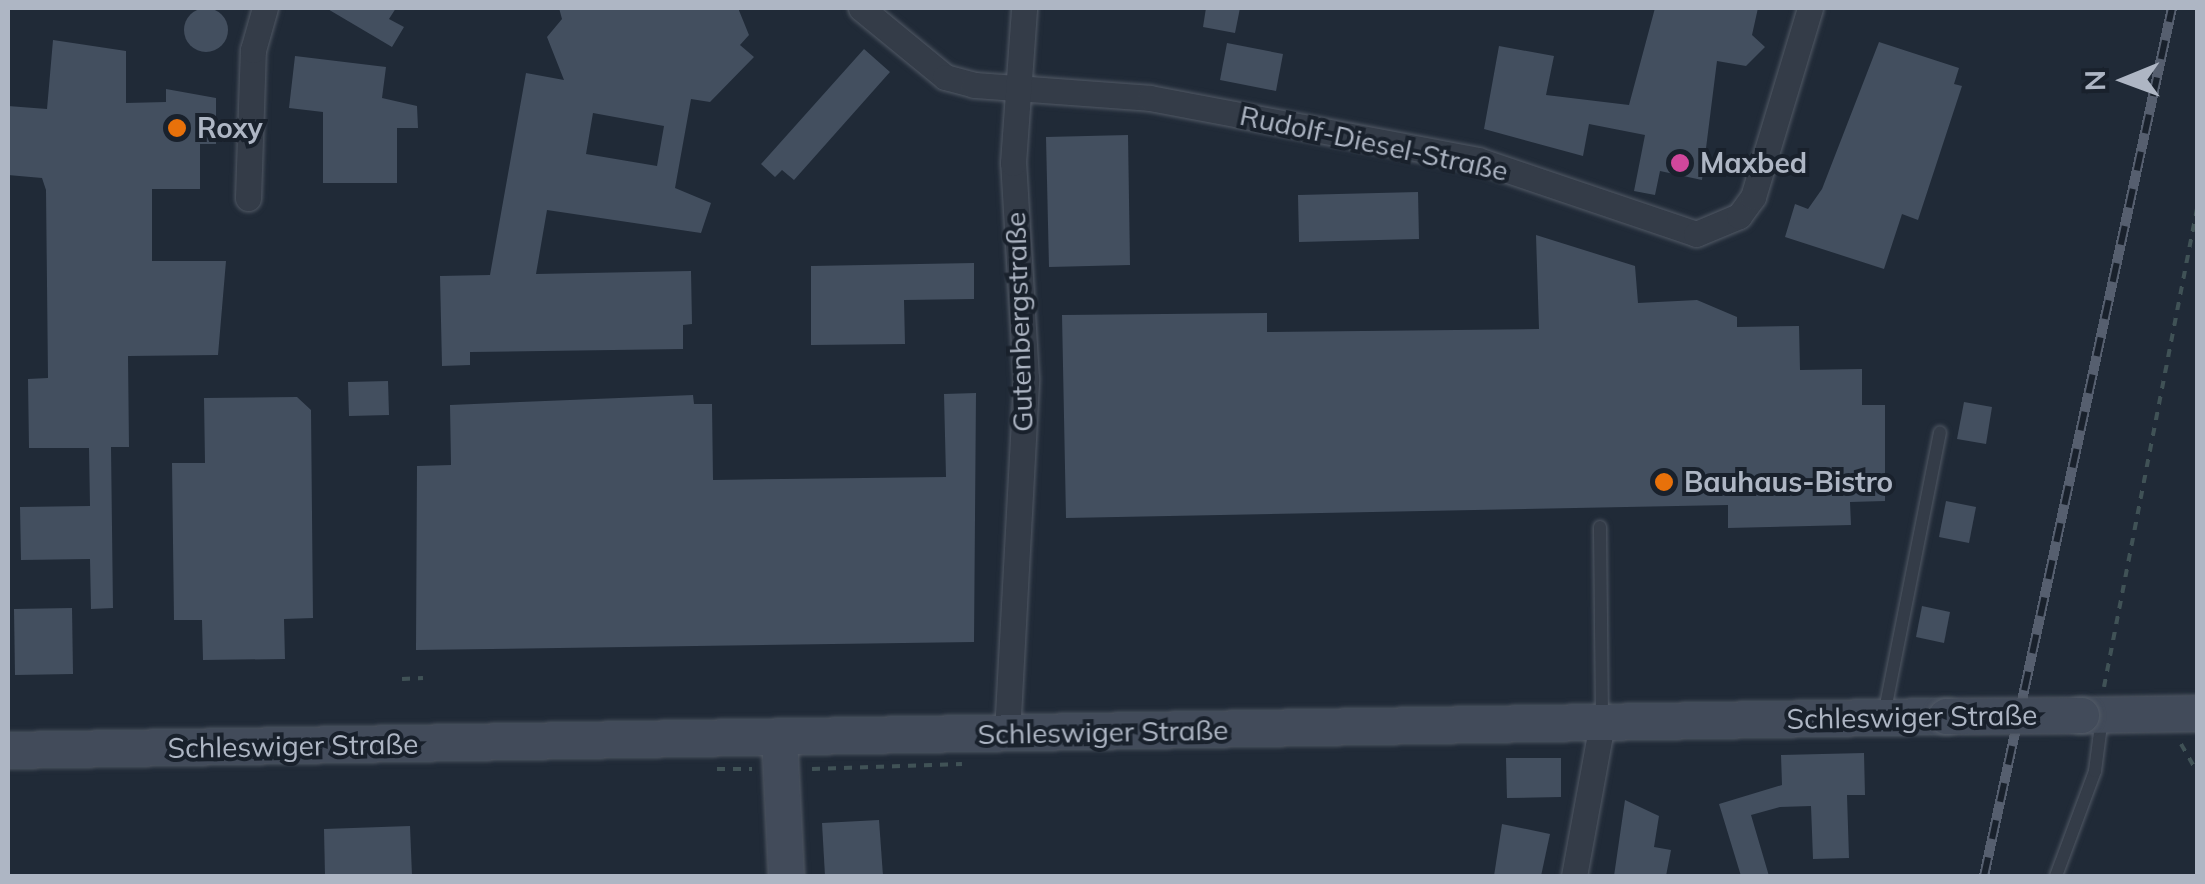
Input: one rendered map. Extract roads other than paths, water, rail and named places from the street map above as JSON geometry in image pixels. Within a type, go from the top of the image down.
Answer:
[{"type":"main road","name":"Schleswiger Straße","points":[[8,750],[2198,713]]},
{"type":"main road","points":[[779,738],[786,876]]},
{"type":"street","points":[[248,198],[252,50],[265,8]]},
{"type":"street","points":[[861,8],[945,77],[1013,88]]},
{"type":"street","name":"Gutenbergstraße","points":[[1006,734],[1026,379],[1013,88],[1024,8]]},
{"type":"street","name":"Rudolf-Diesel-Straße","points":[[1013,88],[1150,98],[1478,160],[1696,234],[1739,216],[1753,197],[1810,8]]},
{"type":"street","points":[[1574,876],[1602,723]]},
{"type":"lane","points":[[1883,718],[1940,433]]},
{"type":"lane","points":[[1600,527],[1602,723]]},
{"type":"lane","points":[[2056,876],[2094,770],[2092,714]]},
{"type":"railway","points":[[1984,876],[2172,8]]},
{"type":"place","name":"Roxy","points":[[177,128]]},
{"type":"place","name":"Maxbed","points":[[1680,163]]},
{"type":"place","name":"Bauhaus-Bistro","points":[[1664,482]]}]
